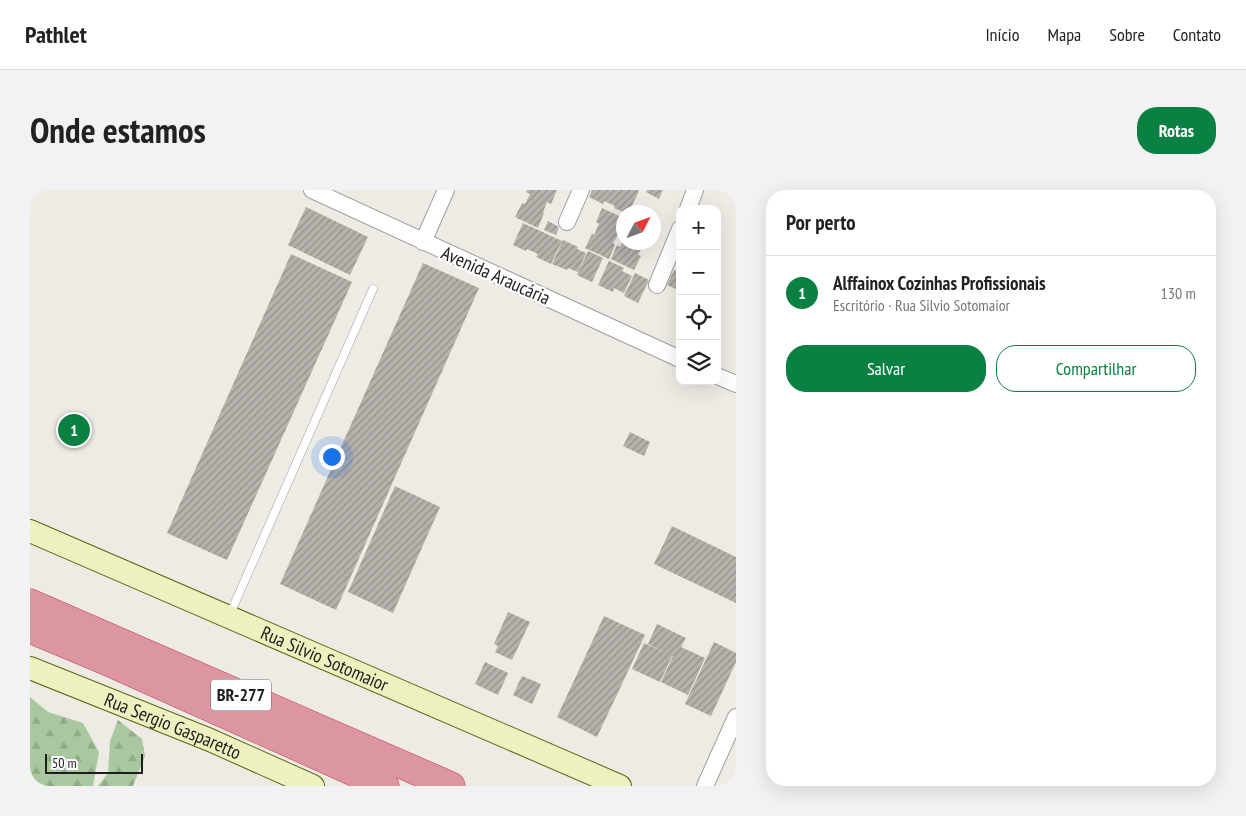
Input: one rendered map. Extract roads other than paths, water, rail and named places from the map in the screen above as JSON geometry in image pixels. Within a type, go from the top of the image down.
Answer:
[{"type":"highway","name":"BR-277","points":[[30,604],[451,786]]},
{"type":"highway","name":"BR-277","points":[[30,629],[102,659],[384,786]]},
{"type":"highway","points":[[30,646],[102,659]]},
{"type":"street","name":"Avenida Araucária","points":[[312,190],[676,357]]},
{"type":"street","points":[[423,242],[446,190]]},
{"type":"street","points":[[568,222],[581,190]]},
{"type":"street","points":[[689,205],[695,190]]},
{"type":"street","points":[[657,285],[676,239]]},
{"type":"street","points":[[721,378],[736,384]]},
{"type":"street","name":"Rua Silvio Sotomaior","points":[[30,531],[620,786]]},
{"type":"street","name":"Rua Sergio Gasparetto","points":[[30,668],[210,740],[313,786]]},
{"type":"street","points":[[705,786],[736,717]]},
{"type":"lane","points":[[229,617],[373,289]]},
{"type":"place","name":"Alffainox Cozinhas Profissionais","points":[[74,430]]}]
